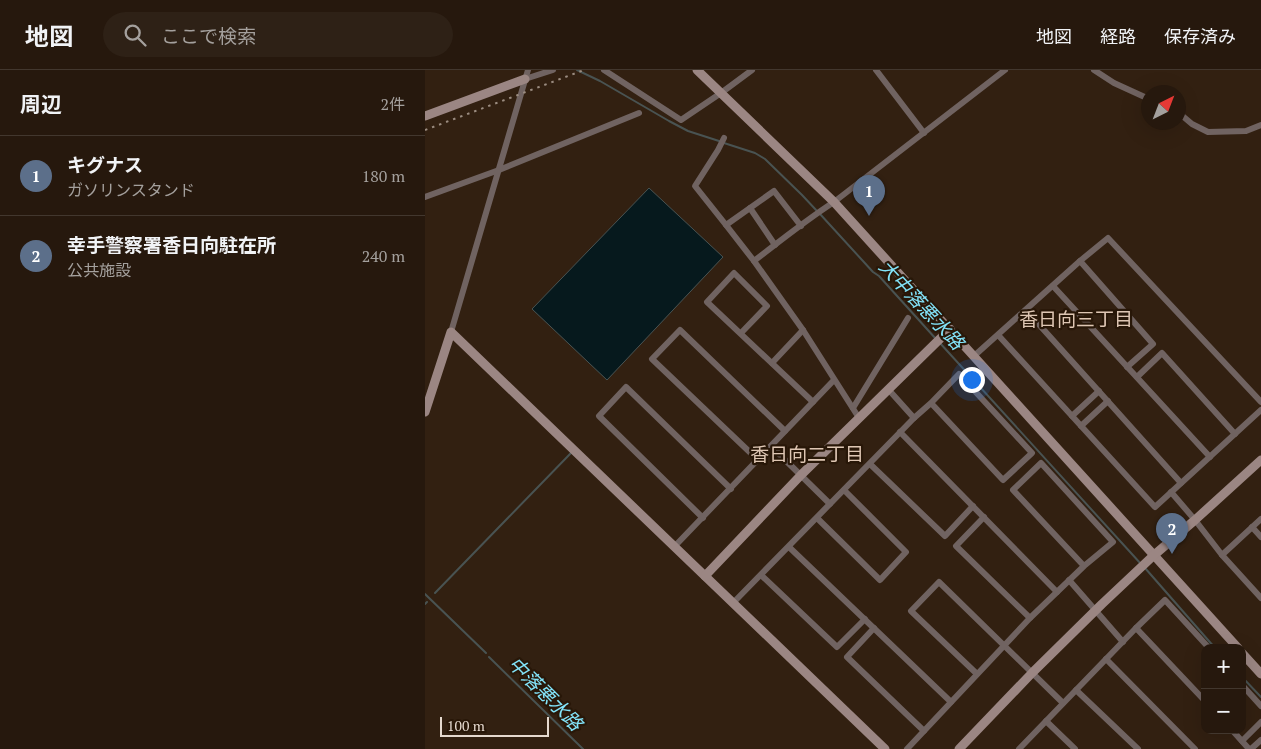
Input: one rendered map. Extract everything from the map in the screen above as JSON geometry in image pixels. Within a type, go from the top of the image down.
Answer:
[{"type":"street","points":[[425,116],[527,75],[537,76],[553,70]]},
{"type":"street","points":[[604,70],[681,120],[752,70]]},
{"type":"street","points":[[697,70],[830,204],[950,329],[1150,559],[1234,644]]},
{"type":"street","points":[[876,70],[924,133]]},
{"type":"street","points":[[754,261],[1005,70]]},
{"type":"street","points":[[1094,70],[1114,83],[1141,95]]},
{"type":"street","points":[[425,412],[451,332],[527,75]]},
{"type":"street","points":[[425,197],[499,170],[639,113]]},
{"type":"street","points":[[1186,119],[1208,132],[1246,131],[1261,125]]},
{"type":"street","points":[[724,138],[695,186],[754,261],[803,330],[859,418]]},
{"type":"street","points":[[726,225],[774,191],[801,226]]},
{"type":"street","points":[[750,208],[775,245]]},
{"type":"street","points":[[974,356],[999,336],[1108,238],[1261,402]]},
{"type":"street","points":[[1080,262],[1153,344],[1127,367]]},
{"type":"street","points":[[741,333],[767,306],[734,273],[707,302],[813,402]]},
{"type":"street","points":[[1053,286],[1210,457]]},
{"type":"street","points":[[1026,310],[1181,483]]},
{"type":"street","points":[[853,408],[908,318]]},
{"type":"street","points":[[705,576],[801,475],[950,329]]},
{"type":"street","points":[[758,460],[652,359],[680,330],[785,432]]},
{"type":"street","points":[[772,363],[803,330]]},
{"type":"street","points":[[451,332],[885,749]]},
{"type":"street","points":[[999,336],[1155,507],[1261,410]]},
{"type":"street","points":[[1137,377],[1162,353],[1235,434]]},
{"type":"street","points":[[733,603],[959,374],[1032,453],[1003,480],[931,403]]},
{"type":"street","points":[[674,547],[834,380]]},
{"type":"street","points":[[703,518],[599,416],[626,387],[731,489]]},
{"type":"street","points":[[888,389],[914,418]]},
{"type":"street","points":[[1072,416],[1099,391]]},
{"type":"street","points":[[1081,426],[1108,401]]},
{"type":"street","points":[[900,432],[1057,592]]},
{"type":"street","points":[[771,446],[831,504]]},
{"type":"street","points":[[959,749],[1095,610],[1261,460]]},
{"type":"street","points":[[907,749],[1030,618],[1084,566],[1113,542],[1041,463],[1013,490],[1084,566]]},
{"type":"street","points":[[869,464],[945,536],[973,506]]},
{"type":"street","points":[[817,518],[880,580],[906,552],[844,490]]},
{"type":"street","points":[[1171,492],[1222,555],[1261,598]]},
{"type":"street","points":[[984,517],[956,546],[1030,618]]},
{"type":"street","points":[[1222,555],[1261,519]]},
{"type":"street","points":[[1252,527],[1261,537]]},
{"type":"street","points":[[789,547],[951,702]]},
{"type":"street","points":[[761,574],[837,647],[865,619]]},
{"type":"street","points":[[1069,580],[1123,642]]},
{"type":"street","points":[[977,674],[911,611],[939,582],[1063,703]]},
{"type":"street","points":[[1019,749],[1165,600],[1205,644]]},
{"type":"street","points":[[874,628],[847,657],[924,731]]},
{"type":"street","points":[[1137,628],[1201,697]]},
{"type":"street","points":[[1246,657],[1261,674]]},
{"type":"street","points":[[1106,659],[1195,749]]},
{"type":"street","points":[[1246,689],[1261,706]]},
{"type":"street","points":[[1076,690],[1138,749]]},
{"type":"street","points":[[1046,721],[1075,749]]},
{"type":"street","points":[[1242,741],[1261,722]]},
{"type":"street","points":[[1236,734],[1250,749],[1261,740]]},
{"type":"shaded area","points":[[649,188],[723,257],[607,380],[532,309]]},
{"type":"waterway","name":"大中落悪水路","points":[[577,70],[688,131],[719,141]]},
{"type":"waterway","name":"大中落悪水路","points":[[724,143],[755,153],[765,159],[817,211]]},
{"type":"waterway","name":"大中落悪水路","points":[[820,214],[936,339]]},
{"type":"waterway","name":"大中落悪水路","points":[[939,342],[1141,564]]},
{"type":"waterway","points":[[435,593],[571,453]]},
{"type":"waterway","name":"大中落悪水路","points":[[1145,568],[1212,644]]},
{"type":"waterway","name":"中落悪水路","points":[[425,594],[486,653]]},
{"type":"waterway","name":"中落悪水路","points":[[489,657],[583,749]]},
{"type":"waterway","name":"大中落悪水路","points":[[1246,681],[1261,697]]},
{"type":"railway","points":[[425,130],[584,70]]},
{"type":"place","name":"キグナス","points":[[869,216]]},
{"type":"place","name":"幸手警察署香日向駐在所","points":[[1172,554]]},
{"type":"district","name":"香日向三丁目","points":[[1076,318]]},
{"type":"district","name":"香日向二丁目","points":[[807,453]]}]
